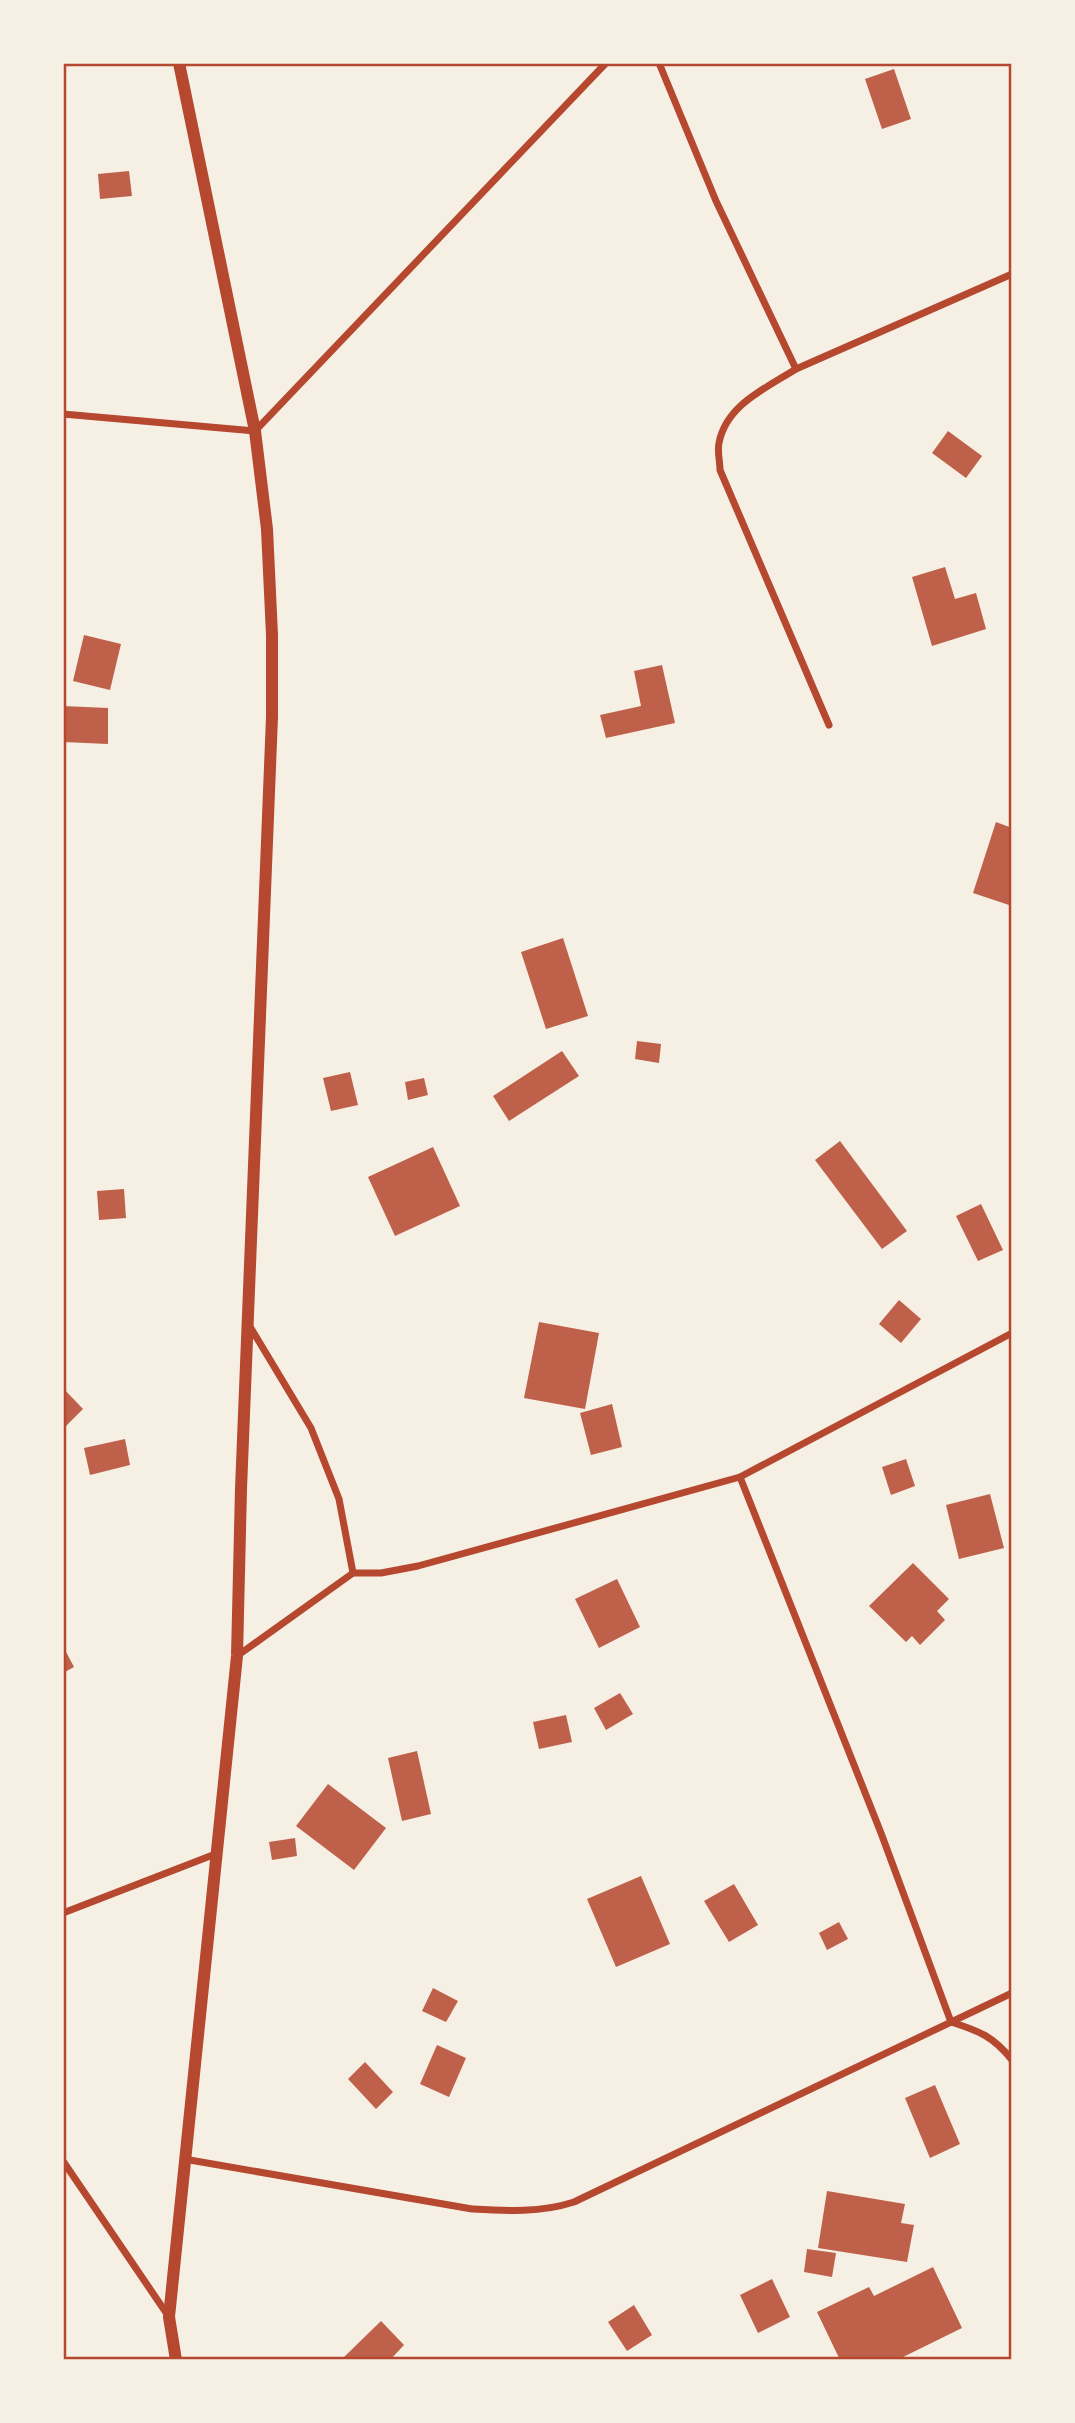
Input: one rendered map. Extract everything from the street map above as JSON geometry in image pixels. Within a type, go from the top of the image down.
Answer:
[{"type":"street","points":[[176,2360],[169,2317],[237,1656],[241,1489],[272,717],[268,529],[255,431],[179,63]]},
{"type":"street","points":[[255,431],[606,63]]},
{"type":"street","points":[[659,63],[716,201],[796,369]]},
{"type":"street","points":[[829,725],[720,470],[718,445],[725,424],[742,404],[796,369],[1012,274]]},
{"type":"street","points":[[63,414],[255,431]]},
{"type":"street","points":[[249,1324],[311,1428],[339,1499],[354,1573]]},
{"type":"street","points":[[237,1656],[354,1573],[381,1573],[418,1566],[740,1477],[1012,1333]]},
{"type":"street","points":[[740,1477],[881,1833],[951,2021],[983,2033],[1012,2060]]},
{"type":"street","points":[[63,1913],[218,1853]]},
{"type":"street","points":[[184,2159],[472,2209],[509,2211],[557,2207],[574,2202],[1012,1993]]},
{"type":"street","points":[[63,2161],[169,2317]]},
{"type":"building","points":[[894,69],[911,119],[882,129],[865,79]]},
{"type":"building","points":[[129,171],[132,196],[100,199],[98,174]]},
{"type":"building","points":[[948,431],[982,456],[966,478],[932,453]]},
{"type":"building","points":[[945,567],[955,599],[976,593],[986,629],[932,646],[912,577]]},
{"type":"building","points":[[84,635],[121,644],[110,690],[73,681]]},
{"type":"building","points":[[662,665],[675,723],[606,738],[600,715],[641,706],[634,671]]},
{"type":"building","points":[[63,706],[108,708],[108,744],[63,742]]},
{"type":"building","points":[[996,822],[1012,828],[1012,906],[973,893]]},
{"type":"building","points":[[563,938],[588,1016],[546,1029],[521,952]]},
{"type":"building","points":[[637,1041],[661,1044],[659,1063],[635,1059]]},
{"type":"building","points":[[562,1051],[579,1076],[509,1121],[493,1096]]},
{"type":"building","points":[[350,1072],[358,1105],[331,1111],[323,1078]]},
{"type":"building","points":[[424,1078],[428,1095],[408,1100],[405,1082]]},
{"type":"building","points":[[840,1141],[907,1231],[882,1249],[815,1160]]},
{"type":"building","points":[[433,1147],[460,1206],[395,1236],[368,1177]]},
{"type":"building","points":[[124,1189],[126,1218],[99,1220],[97,1191]]},
{"type":"building","points":[[981,1204],[1003,1250],[978,1261],[956,1216]]},
{"type":"building","points":[[899,1300],[921,1319],[901,1343],[879,1324]]},
{"type":"building","points":[[539,1322],[599,1333],[585,1409],[524,1398]]},
{"type":"building","points":[[63,1388],[83,1409],[63,1429]]},
{"type":"building","points":[[612,1404],[622,1447],[591,1455],[580,1413]]},
{"type":"building","points":[[125,1439],[130,1465],[90,1475],[84,1448]]},
{"type":"building","points":[[906,1459],[915,1486],[891,1495],[882,1467]]},
{"type":"building","points":[[990,1494],[1004,1548],[959,1559],[946,1505]]},
{"type":"building","points":[[913,1563],[949,1599],[937,1611],[945,1620],[920,1645],[912,1636],[906,1642],[869,1606]]},
{"type":"building","points":[[617,1579],[640,1627],[599,1648],[575,1599]]},
{"type":"building","points":[[63,1646],[74,1667],[63,1673]]},
{"type":"building","points":[[620,1693],[633,1714],[606,1730],[594,1708]]},
{"type":"building","points":[[566,1715],[572,1742],[539,1749],[533,1722]]},
{"type":"building","points":[[417,1751],[431,1814],[402,1821],[388,1758]]},
{"type":"building","points":[[328,1784],[386,1828],[354,1870],[296,1826]]},
{"type":"building","points":[[295,1838],[297,1856],[272,1860],[269,1842]]},
{"type":"building","points":[[641,1876],[670,1944],[616,1967],[587,1899]]},
{"type":"building","points":[[734,1884],[758,1925],[729,1942],[704,1901]]},
{"type":"building","points":[[839,1922],[848,1939],[827,1950],[819,1933]]},
{"type":"building","points":[[433,1988],[458,2001],[446,2022],[422,2011]]},
{"type":"building","points":[[437,2045],[466,2058],[449,2097],[420,2084]]},
{"type":"building","points":[[365,2062],[393,2092],[376,2109],[348,2079]]},
{"type":"building","points":[[935,2085],[960,2144],[930,2158],[905,2098]]},
{"type":"building","points":[[827,2191],[905,2204],[901,2223],[914,2225],[907,2262],[818,2248]]},
{"type":"building","points":[[807,2249],[836,2253],[832,2277],[804,2272]]},
{"type":"building","points":[[933,2267],[962,2328],[897,2360],[840,2360],[817,2312],[869,2287],[874,2296]]},
{"type":"building","points":[[772,2279],[790,2317],[758,2333],[740,2295]]},
{"type":"building","points":[[634,2305],[652,2335],[627,2351],[608,2322]]},
{"type":"building","points":[[381,2321],[404,2345],[390,2360],[345,2360],[343,2358]]}]
